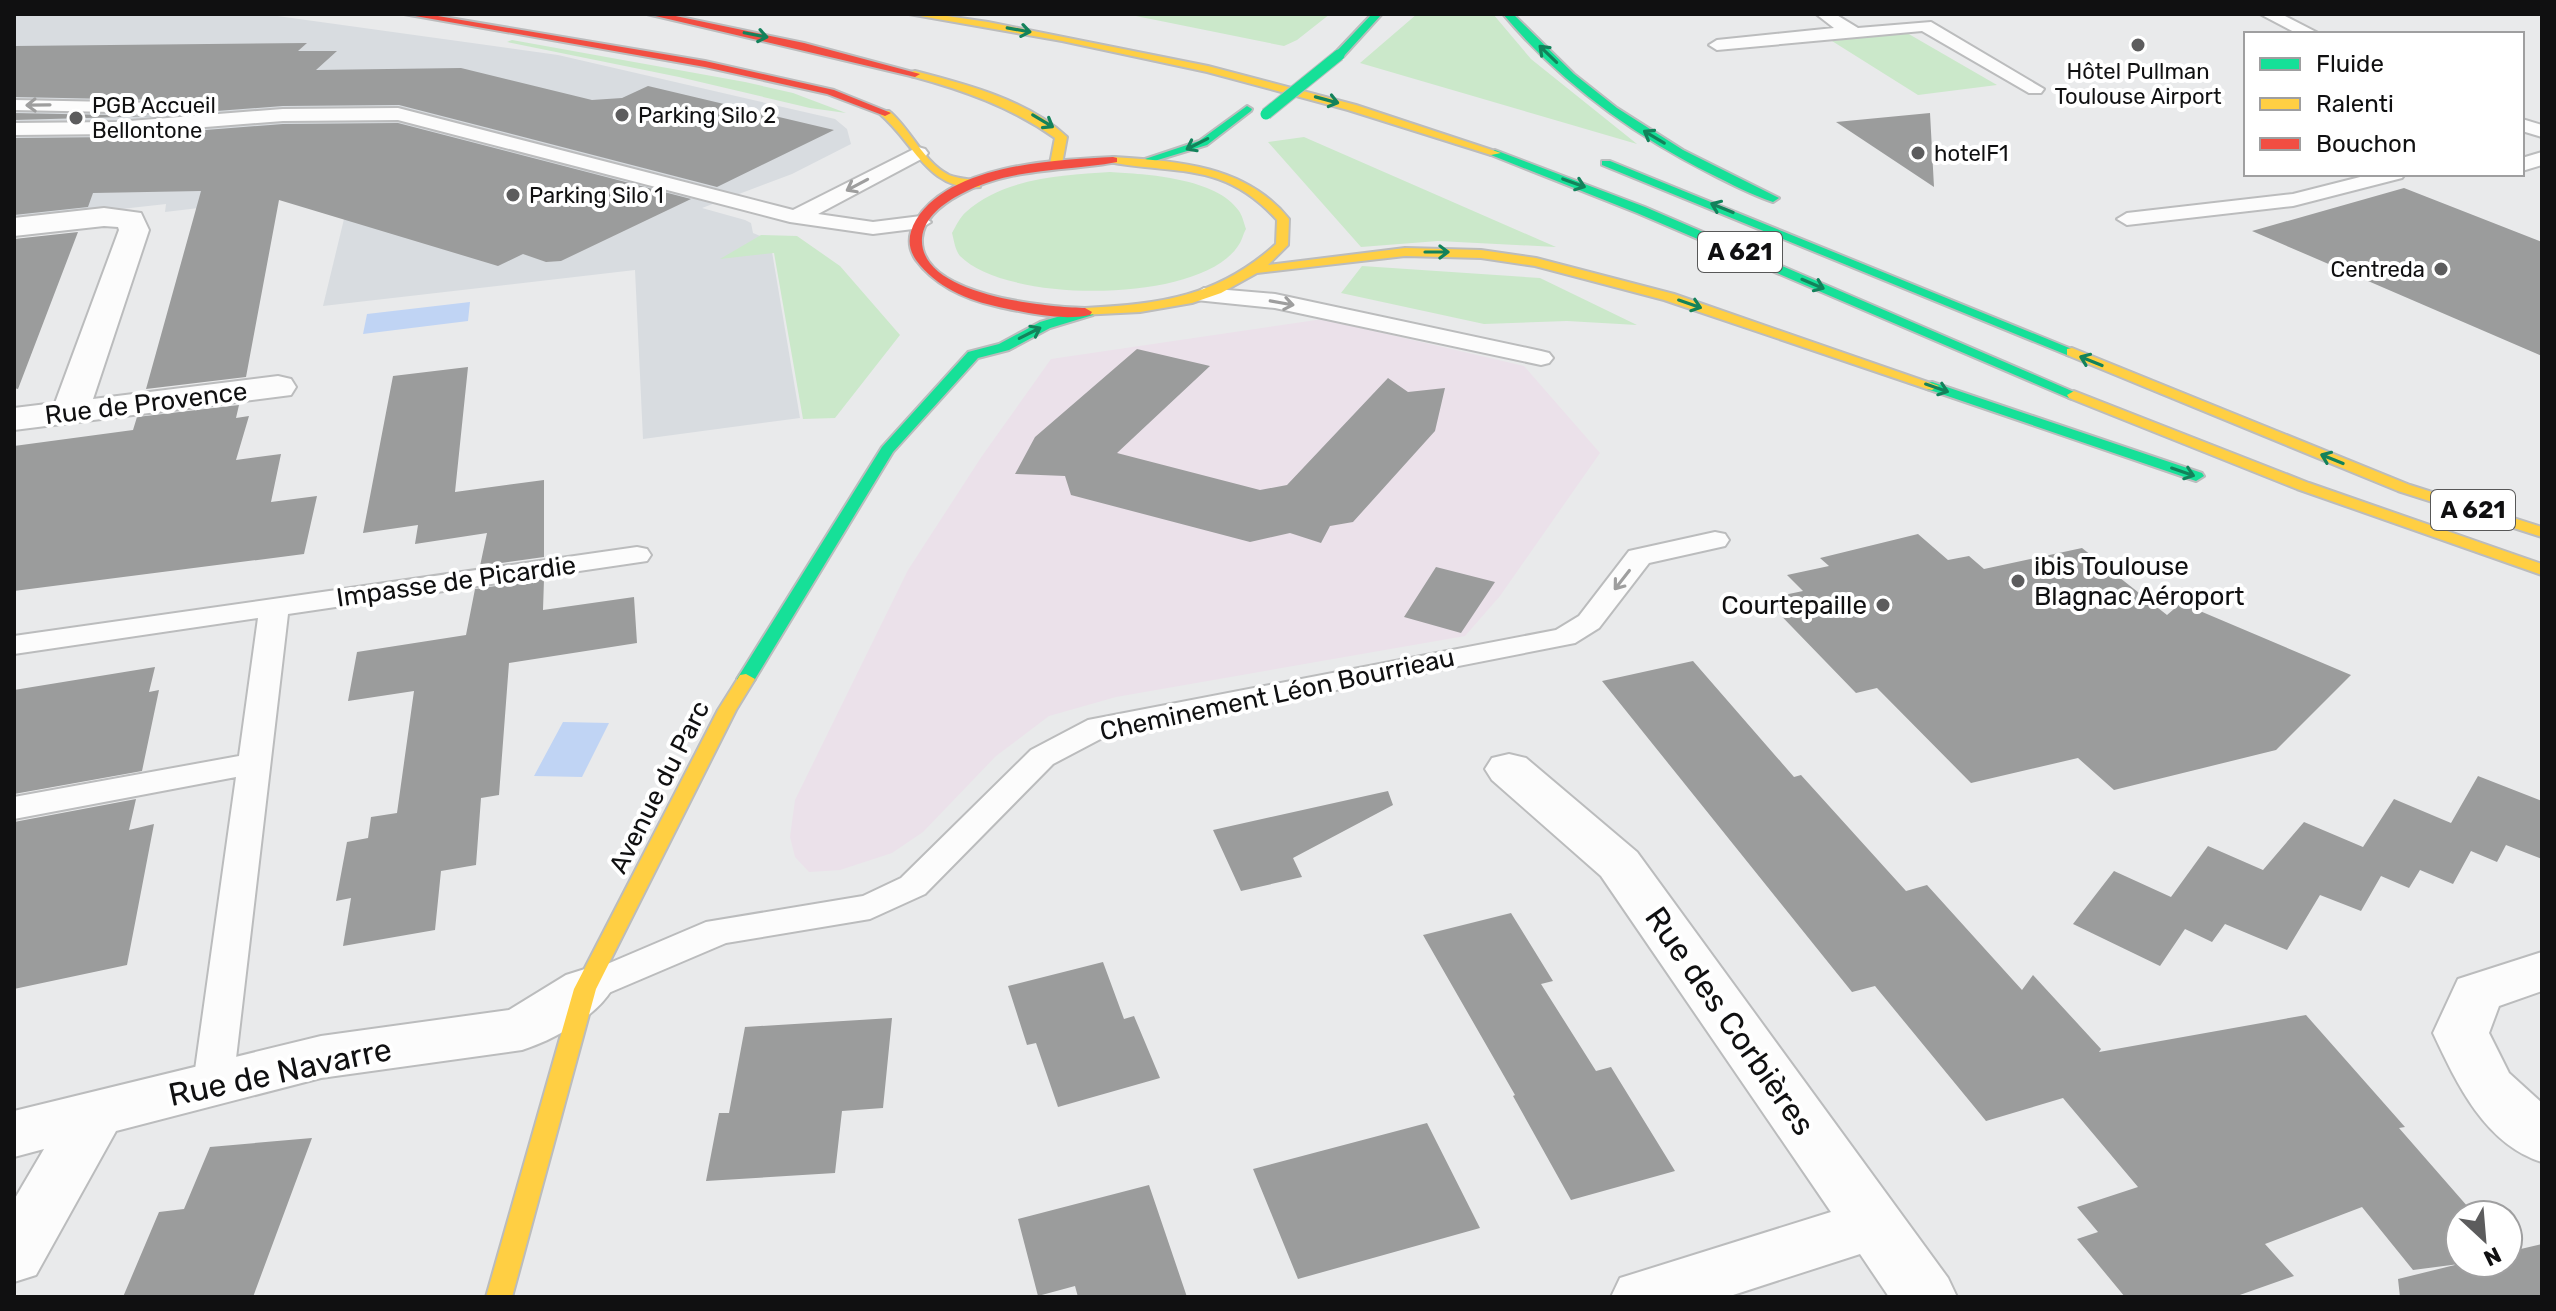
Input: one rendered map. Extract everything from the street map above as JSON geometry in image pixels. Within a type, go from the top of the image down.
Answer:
[{"type":"main road","points":[[409,14],[781,79],[877,108],[896,121],[912,138],[918,153],[944,177],[976,184]]},
{"type":"main road","points":[[652,14],[807,45],[1007,105],[1042,118],[1054,127],[1061,137],[1056,164]]},
{"type":"main road","name":"A 621","points":[[914,14],[1021,30],[1210,69],[1366,110],[1488,151],[1620,200],[2172,437],[2542,570]]},
{"type":"main road","points":[[1032,14],[1059,19]]},
{"type":"main road","points":[[1238,140],[1339,55],[1377,14]]},
{"type":"main road","points":[[1508,14],[1590,93],[1627,122],[1694,161],[1785,204]]},
{"type":"main road","points":[[1139,162],[1203,143],[1247,109],[1266,80],[1289,66],[1334,78]]},
{"type":"main road","name":"A 621","points":[[1595,159],[1775,229],[2404,488],[2542,532]]},
{"type":"main road","points":[[1139,162],[1184,167],[1243,185],[1264,196],[1283,219],[1282,245],[1259,270],[1235,284],[1204,295],[1149,307],[1088,312],[997,302],[961,291],[928,270],[915,246],[921,222],[942,201],[976,184],[1013,172],[1056,164],[1139,162]]},
{"type":"main road","points":[[1232,162],[1243,185]]},
{"type":"main road","points":[[1259,270],[1359,255],[1455,252],[1529,260],[1669,297],[2219,484]]},
{"type":"main road","points":[[1926,268],[1949,303]]},
{"type":"main road","points":[[961,291],[962,312]]},
{"type":"main road","name":"Avenue du Parc","points":[[499,1297],[585,989],[727,710],[887,450],[969,348],[1004,347],[1045,325],[1088,312]]},
{"type":"street","points":[[14,227],[104,217],[130,219],[134,230],[70,413]]},
{"type":"street","name":"Rue de Provence","points":[[14,419],[278,387]]},
{"type":"street","name":"Rue des Corbières","points":[[1509,769],[1619,864],[1925,1297]]},
{"type":"street","points":[[2542,971],[2477,993],[2461,1033],[2488,1088],[2542,1139]]},
{"type":"street","name":"Rue de Navarre","points":[[14,1134],[321,1057],[522,1029],[585,989]]},
{"type":"street","points":[[14,1256],[96,1114]]},
{"type":"street","points":[[1643,1297],[1873,1224]]},
{"type":"lane","points":[[1824,14],[1856,33],[1925,26],[2035,89]]},
{"type":"lane","points":[[2268,14],[2308,32]]},
{"type":"lane","points":[[1717,45],[1851,31]]},
{"type":"lane","points":[[14,105],[145,107],[283,115],[398,114],[796,217],[873,228],[921,222]]},
{"type":"lane","points":[[14,129],[117,128],[283,115]]},
{"type":"lane","points":[[796,217],[918,153]]},
{"type":"lane","points":[[2127,219],[2293,200],[2387,176]]},
{"type":"lane","points":[[1204,295],[1275,301],[1541,358]]},
{"type":"lane","name":"Cheminement Léon Bourrieau","points":[[585,989],[719,931],[870,907],[913,886],[1042,757],[1099,727],[1565,637],[1589,622],[1639,557],[1715,540]]},
{"type":"lane","name":"Impasse de Picardie","points":[[14,645],[637,555]]},
{"type":"lane","points":[[213,1084],[274,607]]},
{"type":"lane","points":[[14,808],[253,764]]},
{"type":"shaded area","points":[[14,14],[263,14],[558,55],[835,119],[847,129],[851,144],[792,174],[702,208],[745,220],[751,223],[753,233],[770,240],[800,418],[643,439],[635,270],[323,306],[351,190],[165,212],[166,204],[14,221]]},
{"type":"shaded area","points":[[1323,319],[1524,366],[1600,453],[1500,596],[1465,636],[1116,697],[1049,716],[996,756],[923,832],[892,853],[840,870],[809,872],[795,857],[790,837],[795,800],[908,570],[982,456],[1051,359]]},
{"type":"green space","points":[[1126,14],[1330,14],[1297,40],[1284,46]]},
{"type":"green space","points":[[1417,14],[1493,14],[1531,59],[1637,144],[1360,63]]},
{"type":"green space","points":[[1907,33],[1997,85],[1918,95],[1832,41]]},
{"type":"green space","points":[[512,40],[745,82],[793,93],[846,113],[810,108],[679,77],[507,42]]},
{"type":"green space","points":[[1304,137],[1556,247],[1438,241],[1361,247],[1268,142]]},
{"type":"green space","points":[[1110,172],[1180,180],[1215,191],[1229,200],[1241,215],[1246,229],[1239,244],[1217,265],[1185,279],[1102,291],[1018,283],[984,272],[958,254],[952,233],[964,214],[981,201],[1034,180]]},
{"type":"green space","points":[[761,235],[797,236],[840,266],[900,335],[835,418],[803,419],[774,253],[720,259]]},
{"type":"green space","points":[[1362,266],[1540,278],[1637,325],[1567,321],[1484,324],[1341,293]]},
{"type":"water","points":[[470,302],[468,321],[363,334],[367,314]]},
{"type":"water","points":[[563,722],[609,723],[582,777],[534,776]]},
{"type":"building","name":"Parking Silo 2","points":[[307,43],[298,51],[337,51],[316,70],[461,68],[592,100],[622,98],[648,86],[834,130],[717,187],[399,105],[283,106],[164,115],[174,107],[162,100],[14,97],[14,46]]},
{"type":"building","points":[[14,113],[157,116],[14,120]]},
{"type":"building","points":[[1930,113],[1934,187],[1836,122]]},
{"type":"building","points":[[398,123],[691,199],[561,261],[546,262],[523,254],[498,266],[279,200],[246,377],[146,389],[201,191],[93,193],[88,207],[14,215],[14,138],[117,137],[283,124]]},
{"type":"building","name":"Centreda","points":[[2404,188],[2542,242],[2542,356],[2252,231]]},
{"type":"building","points":[[78,232],[18,389],[14,388],[14,239]]},
{"type":"building","points":[[1137,349],[1210,366],[1117,453],[1260,490],[1287,485],[1388,378],[1408,392],[1445,388],[1435,431],[1353,522],[1330,526],[1321,543],[1290,533],[1250,542],[1071,495],[1065,476],[1015,474],[1035,437]]},
{"type":"building","points":[[468,367],[455,492],[544,480],[544,557],[480,566],[487,533],[415,544],[418,525],[363,533],[393,376]]},
{"type":"building","points":[[239,405],[236,418],[249,416],[236,460],[281,454],[271,502],[317,496],[304,554],[14,591],[14,446],[133,430],[137,417]]},
{"type":"building","points":[[1918,534],[1948,560],[1969,556],[1984,569],[2082,548],[2167,615],[2181,603],[2351,675],[2276,750],[2114,790],[2078,758],[1971,783],[1877,688],[1856,693],[1765,599],[1803,591],[1787,575],[1829,566],[1820,558]]},
{"type":"building","points":[[1436,567],[1495,582],[1461,633],[1404,617]]},
{"type":"building","points":[[544,579],[543,610],[634,597],[637,643],[509,663],[499,795],[481,798],[476,865],[441,871],[435,930],[343,946],[351,898],[336,901],[347,842],[368,838],[371,817],[397,813],[414,691],[348,701],[357,652],[466,635],[475,589]]},
{"type":"building","points":[[1693,661],[1794,777],[1801,775],[1906,891],[1927,885],[2022,990],[2033,975],[2101,1049],[2099,1052],[2306,1015],[2405,1127],[2399,1128],[2461,1199],[2444,1199],[2444,1266],[2413,1270],[2362,1207],[2265,1244],[2294,1276],[2234,1297],[2125,1297],[2077,1239],[2098,1232],[2077,1207],[2138,1187],[2063,1098],[1986,1121],[1875,986],[1852,992],[1602,681]]},
{"type":"building","points":[[155,667],[149,692],[159,690],[142,771],[14,794],[14,690]]},
{"type":"building","points":[[2478,776],[2542,801],[2542,859],[2506,845],[2497,862],[2471,851],[2453,884],[2420,870],[2409,888],[2381,876],[2361,911],[2320,895],[2287,950],[2225,924],[2212,942],[2185,929],[2160,966],[2073,924],[2114,871],[2171,897],[2208,846],[2263,870],[2304,822],[2363,847],[2394,799],[2451,823]]},
{"type":"building","points":[[1388,791],[1393,805],[1293,858],[1302,877],[1241,891],[1213,830]]},
{"type":"building","points":[[136,799],[129,830],[154,824],[127,965],[14,989],[14,822]]},
{"type":"building","points":[[1511,913],[1553,981],[1541,984],[1596,1071],[1611,1067],[1675,1171],[1571,1200],[1423,935]]},
{"type":"building","points":[[1103,962],[1124,1019],[1134,1016],[1160,1078],[1058,1107],[1036,1043],[1027,1045],[1008,986]]},
{"type":"building","points":[[892,1018],[883,1108],[842,1111],[835,1173],[706,1181],[719,1113],[729,1113],[745,1027]]},
{"type":"building","points":[[1427,1123],[1480,1228],[1298,1279],[1253,1169]]},
{"type":"building","points":[[312,1138],[253,1297],[123,1297],[159,1212],[184,1209],[210,1147]]},
{"type":"building","points":[[1149,1185],[1187,1297],[1078,1297],[1075,1286],[1038,1296],[1018,1219]]},
{"type":"building","points":[[2542,1244],[2542,1297],[2400,1297],[2398,1279],[2444,1268],[2444,1279],[2524,1279],[2524,1248]]},
{"type":"traffic: fast","points":[[1339,55],[1377,14]]},
{"type":"traffic: fast","points":[[1508,14],[1570,76],[1613,111],[1679,152],[1773,198]]},
{"type":"traffic: fast","points":[[1266,114],[1339,55]]},
{"type":"traffic: fast","points":[[1151,159],[1203,143],[1247,109]]},
{"type":"traffic: fast","points":[[1495,153],[1641,210],[2074,395]]},
{"type":"traffic: fast","points":[[1606,163],[2072,352]]},
{"type":"traffic: fast","points":[[746,679],[887,450],[973,355],[1004,347],[1045,325],[1088,312]]},
{"type":"traffic: fast","points":[[1932,386],[2196,476]]},
{"type":"traffic: slow","points":[[914,14],[1062,38],[1208,69],[1352,107],[1495,153]]},
{"type":"traffic: slow","points":[[915,74],[991,98],[1045,125],[1061,137],[1056,164]]},
{"type":"traffic: slow","points":[[885,113],[937,172],[976,184]]},
{"type":"traffic: slow","points":[[1085,312],[1166,305],[1192,299],[1239,279],[1282,245],[1283,219],[1267,201],[1249,188],[1228,178],[1183,166],[1113,160]]},
{"type":"traffic: slow","points":[[1259,270],[1405,252],[1481,254],[1536,262],[1669,297],[1932,386]]},
{"type":"traffic: slow","points":[[2072,352],[2404,488],[2542,532]]},
{"type":"traffic: slow","points":[[2074,395],[2303,486],[2542,570]]},
{"type":"traffic: slow","points":[[499,1297],[585,989],[727,710],[746,679]]},
{"type":"traffic: jam","points":[[409,14],[705,64],[830,92],[885,113]]},
{"type":"traffic: jam","points":[[652,14],[804,46],[915,74]]},
{"type":"traffic: jam","points":[[1085,312],[1017,307],[968,293],[930,270],[918,253],[916,233],[936,205],[975,182],[1020,169],[1113,160]]},
{"type":"place","name":"Hôtel Pullman Toulouse Airport","points":[[2138,45]]},
{"type":"place","name":"Parking Silo 2","points":[[622,115]]},
{"type":"place","name":"PGB Accueil Bellontone","points":[[76,118]]},
{"type":"place","name":"hotelF1","points":[[1918,153]]},
{"type":"place","name":"Parking Silo 1","points":[[513,195]]},
{"type":"place","name":"Centreda","points":[[2441,269]]},
{"type":"place","name":"ibis Toulouse Blagnac Aéroport","points":[[2018,581]]},
{"type":"place","name":"Courtepaille","points":[[1883,605]]}]
